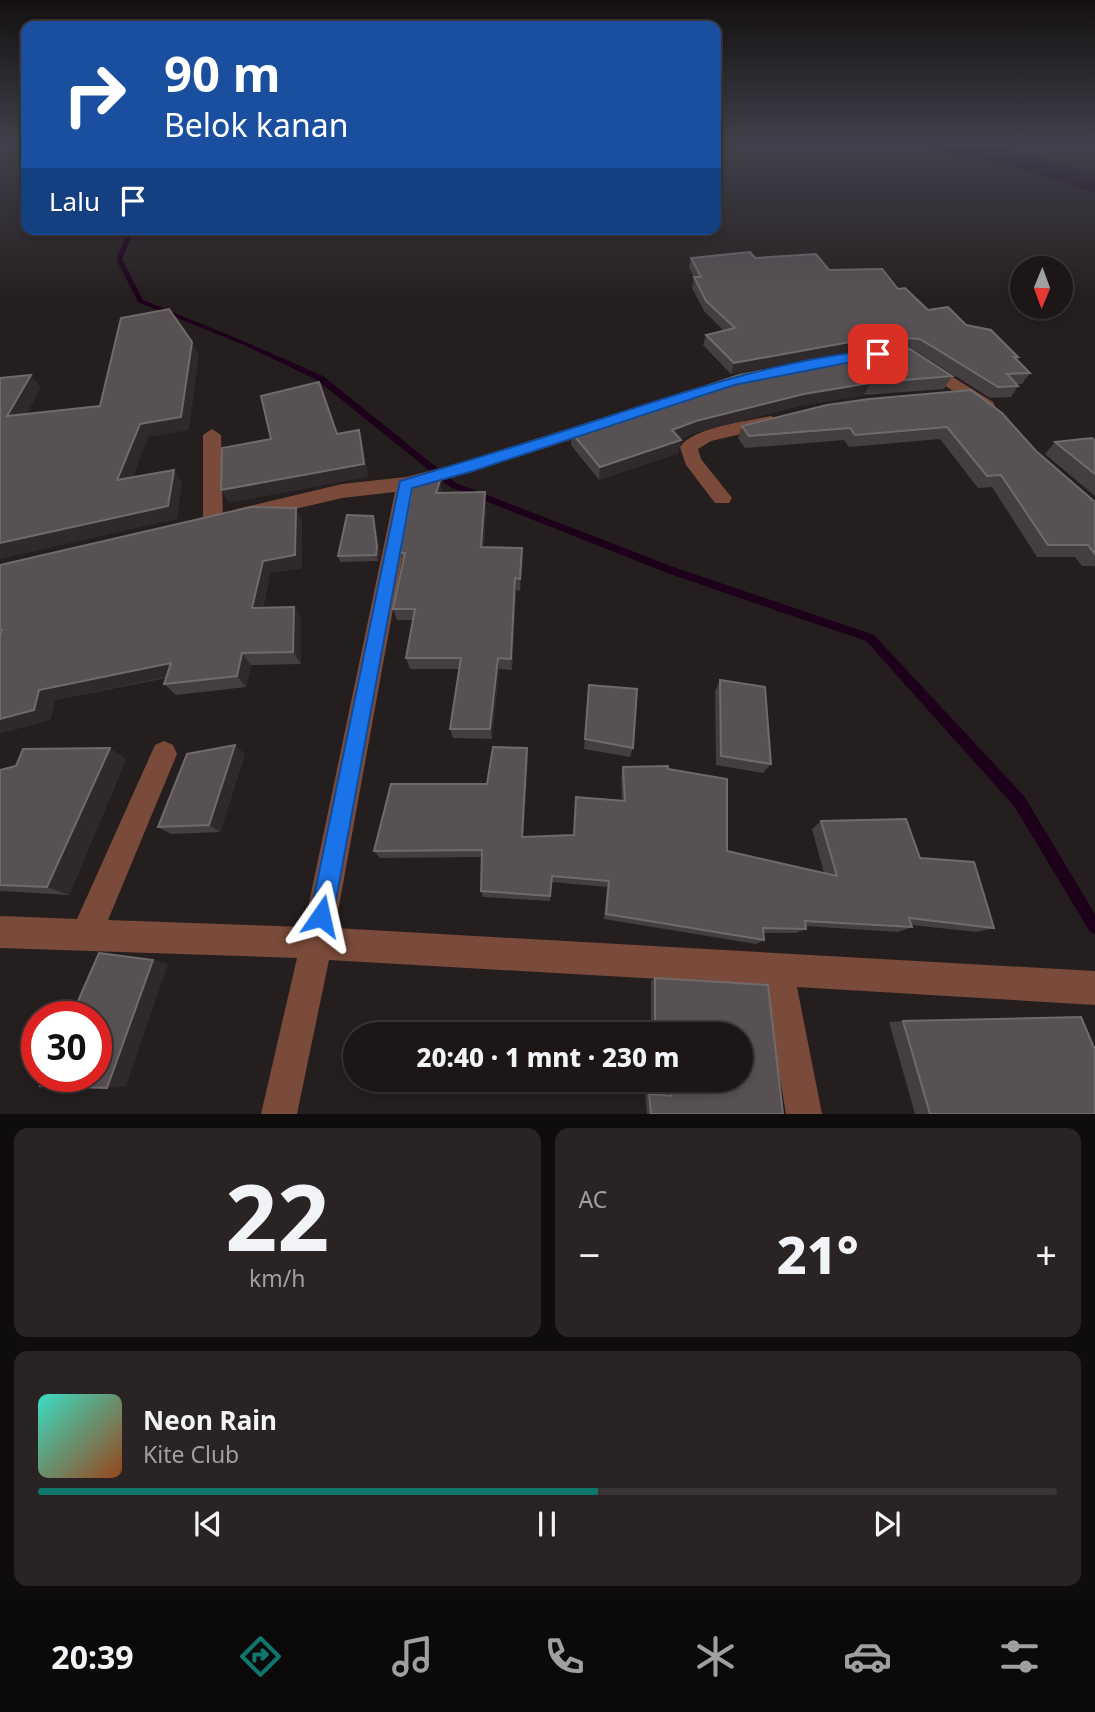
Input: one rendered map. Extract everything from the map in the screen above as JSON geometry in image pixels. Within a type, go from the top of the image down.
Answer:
[{"type":"street","points":[[908,355],[969,393],[1001,419]]},
{"type":"street","points":[[187,527],[342,491],[418,481],[718,386]]},
{"type":"street","points":[[944,397],[969,393]]},
{"type":"street","points":[[722,498],[692,461],[689,447],[705,438],[786,418]]},
{"type":"street","points":[[212,435],[213,521]]},
{"type":"street","points":[[279,1114],[418,481]]},
{"type":"street","points":[[86,935],[164,754]]},
{"type":"street","points":[[0,932],[316,943],[1094,988]]},
{"type":"street","points":[[777,970],[804,1114]]},
{"type":"building","points":[[750,252],[755,258],[816,254],[829,270],[882,269],[898,289],[905,288],[928,310],[948,307],[966,325],[991,330],[1030,373],[1007,374],[1018,386],[998,387],[920,339],[883,336],[734,363],[706,335],[735,328],[706,301],[694,277],[701,277],[691,258]]},
{"type":"building","points":[[169,309],[192,342],[181,417],[140,424],[117,480],[174,470],[168,506],[0,543],[0,378],[31,375],[7,416],[100,406],[121,318]]},
{"type":"building","points":[[910,349],[952,376],[870,383],[804,394],[696,421],[672,430],[681,440],[600,467],[572,433],[681,401],[677,396],[702,391],[700,388],[739,375],[862,351]]},
{"type":"building","points":[[319,382],[337,434],[359,430],[364,464],[221,490],[222,448],[271,439],[261,396]]},
{"type":"building","points":[[971,390],[1002,413],[1036,451],[1095,502],[1095,554],[1088,545],[1048,545],[1001,475],[987,476],[947,427],[855,435],[850,428],[749,436],[742,426],[827,405]]},
{"type":"building","points":[[1092,438],[1095,441],[1095,474],[1055,442]]},
{"type":"building","points":[[414,479],[440,481],[436,493],[485,492],[481,547],[522,548],[520,579],[515,578],[511,659],[498,658],[490,729],[450,729],[461,658],[406,658],[415,609],[393,609],[405,553],[400,553]]},
{"type":"building","points":[[251,507],[296,508],[295,555],[263,561],[252,608],[294,607],[293,652],[242,653],[237,676],[164,684],[171,663],[39,690],[34,710],[0,719],[0,565]]},
{"type":"building","points":[[347,515],[373,516],[376,555],[338,556]]},
{"type":"building","points":[[720,680],[765,687],[771,764],[721,756]]},
{"type":"building","points":[[589,685],[637,689],[633,748],[585,739]]},
{"type":"building","points":[[235,745],[209,825],[158,827],[187,754]]},
{"type":"building","points":[[493,747],[527,748],[522,837],[574,835],[576,797],[625,801],[623,767],[668,766],[668,769],[727,779],[727,851],[837,876],[821,821],[906,819],[920,858],[974,862],[994,928],[909,918],[912,927],[805,921],[806,929],[763,928],[764,940],[606,914],[609,881],[552,876],[550,896],[481,891],[482,850],[374,851],[391,784],[487,784]]},
{"type":"building","points":[[110,748],[47,887],[0,885],[0,770],[16,766],[23,749]]},
{"type":"building","points":[[99,953],[153,960],[112,1074],[112,1001],[78,1001]]},
{"type":"building","points":[[655,978],[768,985],[783,1114],[651,1114],[649,1094],[671,1096],[671,1092],[753,1092],[753,1022],[655,1022]]},
{"type":"building","points":[[1081,1017],[1095,1050],[1095,1114],[930,1114],[903,1021]]},
{"type":"waterway","points":[[129,235],[119,259],[140,301],[246,344],[320,378],[453,485],[673,571],[870,638],[1019,801],[1095,927]]},
{"type":"route","points":[[321,916],[405,484],[468,467],[731,382],[856,356],[878,354]]}]
